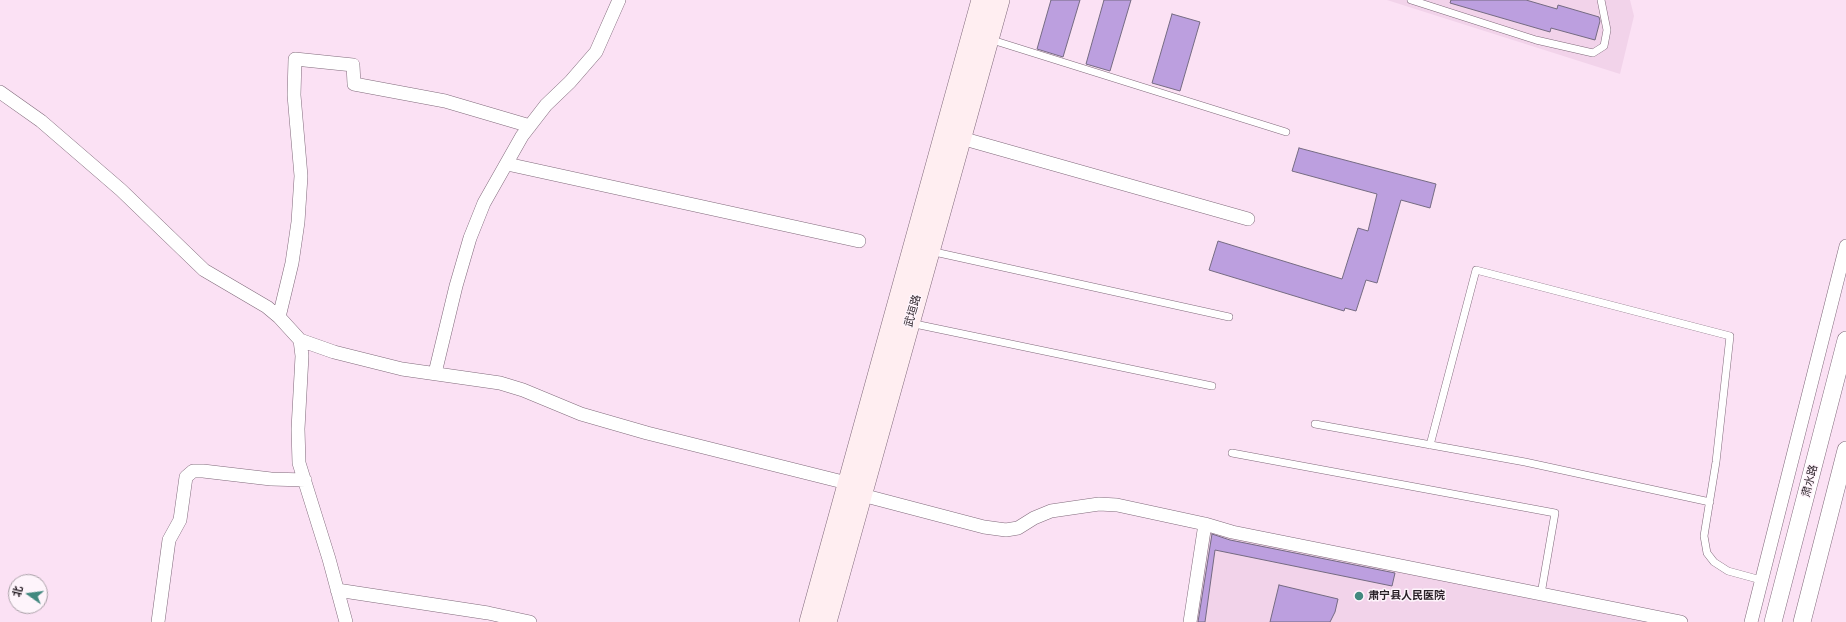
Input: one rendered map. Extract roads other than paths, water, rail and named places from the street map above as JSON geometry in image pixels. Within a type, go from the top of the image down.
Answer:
[{"type":"main road","name":"武垣路","points":[[808,622],[981,0]]},
{"type":"main road","name":"武垣路","points":[[827,622],[1000,0]]},
{"type":"street","points":[[435,372],[456,286],[470,238],[484,203],[530,126],[546,105],[570,82],[596,52],[619,0]]},
{"type":"street","points":[[279,317],[292,263],[298,222],[301,176],[294,95],[295,59],[353,65],[354,84],[445,101],[530,126]]},
{"type":"street","points":[[0,92],[41,121],[116,186],[204,270],[267,307],[279,317],[300,340],[334,352],[402,369],[435,372],[500,383],[524,390],[581,414],[640,431],[847,483]]},
{"type":"street","points":[[961,138],[1248,219]]},
{"type":"street","points":[[507,164],[859,241]]},
{"type":"street","points":[[1751,622],[1846,246]]},
{"type":"street","points":[[300,340],[302,356],[298,429],[299,462],[346,622]]},
{"type":"street","name":"肃水路","points":[[1773,622],[1846,340]]},
{"type":"street","points":[[1802,622],[1846,450]]},
{"type":"street","points":[[158,622],[169,540],[180,520],[186,477],[193,471],[203,471],[271,479],[304,480]]},
{"type":"street","points":[[862,494],[984,527],[1006,530],[1018,528],[1034,518],[1051,511],[1099,504],[1117,505],[1205,524],[1232,532],[1681,622]]},
{"type":"street","points":[[1190,622],[1205,524]]},
{"type":"street","points":[[337,590],[488,613],[530,622]]},
{"type":"lane","points":[[1412,0],[1536,40],[1593,53],[1604,46],[1607,30],[1601,0]]},
{"type":"lane","points":[[988,39],[1286,132]]},
{"type":"lane","points":[[930,251],[1229,317]]},
{"type":"lane","points":[[1430,445],[1476,270],[1730,336],[1710,502],[1704,536],[1707,553],[1714,562],[1728,571],[1761,580]]},
{"type":"lane","points":[[910,323],[1212,386]]},
{"type":"lane","points":[[1315,424],[1525,462],[1710,502]]},
{"type":"lane","points":[[1232,454],[1555,513],[1541,594]]},
{"type":"place","name":"肃宁县人民医院","points":[[1359,596]]}]
